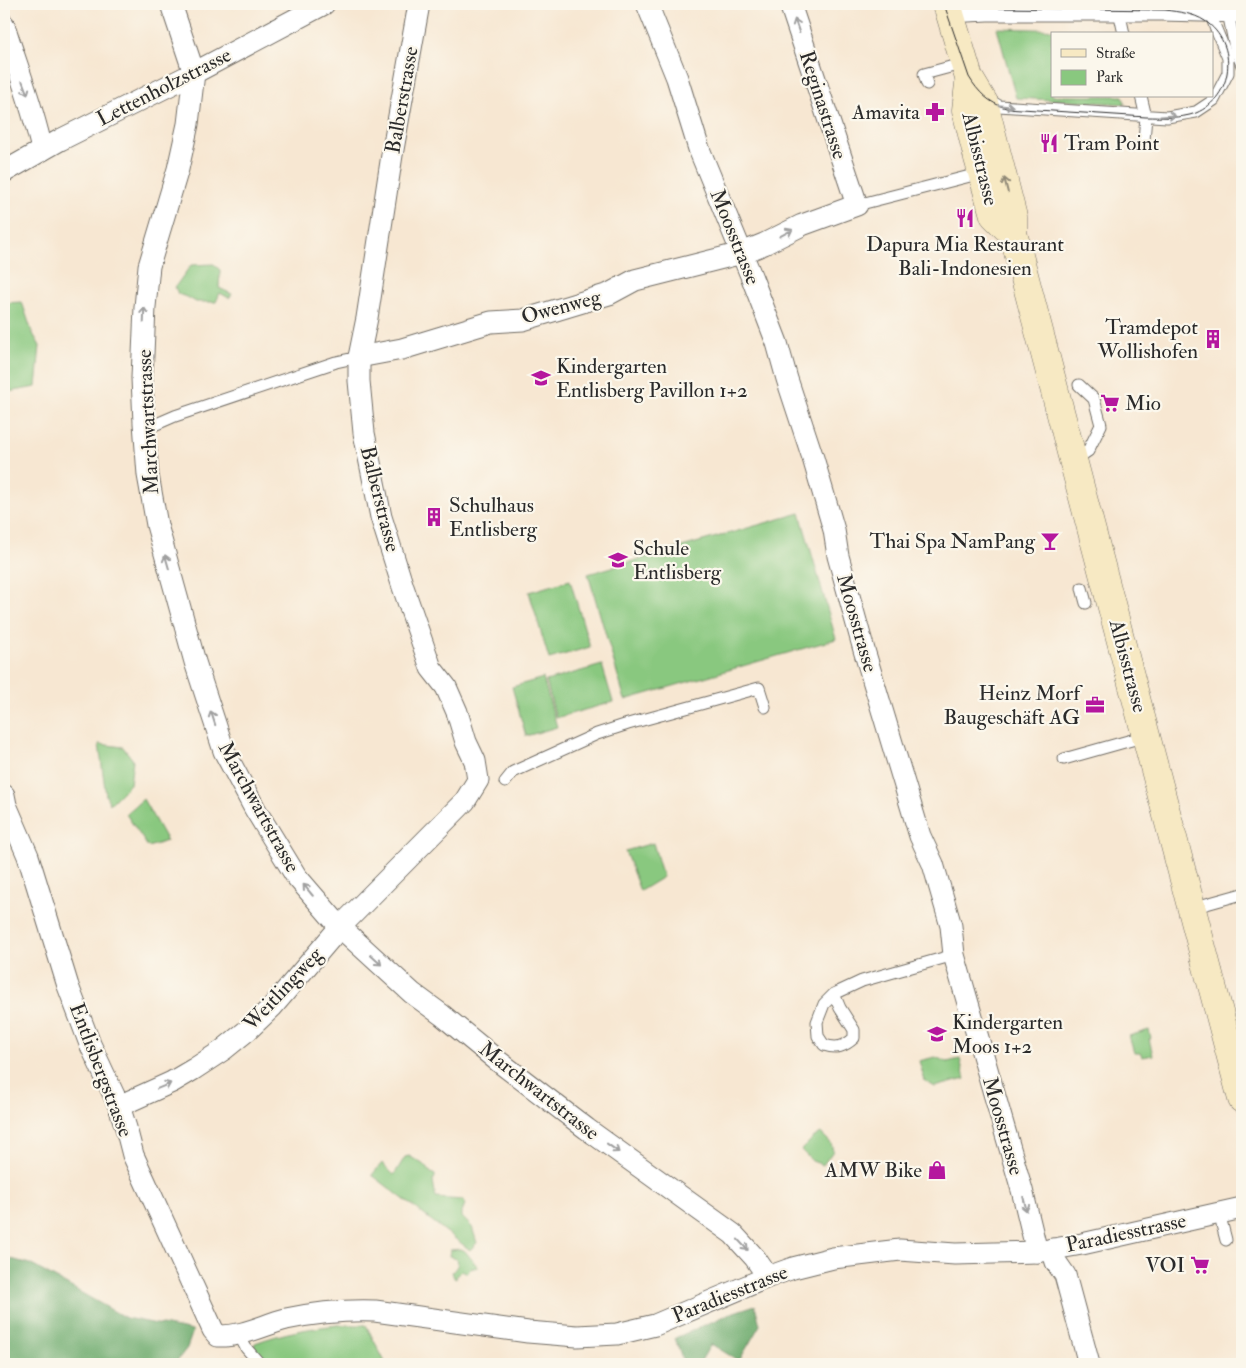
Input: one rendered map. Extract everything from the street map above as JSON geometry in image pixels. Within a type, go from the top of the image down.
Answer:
[{"type":"main road","name":"Albisstrasse","points":[[948,8],[967,70],[984,102],[1013,217],[1013,233],[1242,1099]]},
{"type":"street","points":[[171,4],[194,72]]},
{"type":"street","name":"Lettenholzstrasse","points":[[4,172],[42,150],[324,4]]},
{"type":"street","name":"Balberstrasse","points":[[340,927],[465,801],[478,780],[475,761],[466,742],[457,712],[446,687],[430,668],[379,510],[364,433],[358,381],[359,357],[419,4]]},
{"type":"street","name":"Moosstrasse","points":[[647,4],[677,78],[699,149],[777,342],[834,530],[838,556],[864,650],[920,836],[933,864],[951,926],[954,955],[1022,1190],[1045,1251],[1065,1275],[1088,1364]]},
{"type":"street","name":"Reginastrasse","points":[[790,4],[857,205]]},
{"type":"street","points":[[948,8],[987,10],[1119,10],[1160,7],[1227,12]]},
{"type":"street","points":[[4,25],[27,93],[42,150]]},
{"type":"street","name":"Marchwartstrasse","points":[[194,72],[188,124],[178,169],[149,266],[144,307],[142,378],[148,475],[157,525],[195,662],[224,751],[255,809],[296,876],[340,927],[412,993],[587,1129],[733,1234],[755,1258],[768,1277]]},
{"type":"street","name":"Owenweg","points":[[359,357],[402,348],[491,322],[523,320],[609,294],[635,280],[742,253],[802,225],[857,205]]},
{"type":"street","name":"Entlisbergstrasse","points":[[4,795],[6,805],[26,850],[68,986],[90,1044],[119,1106],[133,1155],[213,1330],[229,1336]]},
{"type":"street","name":"Weitlingweg","points":[[119,1106],[179,1078],[223,1050],[249,1029],[272,1007],[340,927]]},
{"type":"street","name":"Paradiesstrasse","points":[[229,1336],[286,1319],[324,1313],[361,1311],[375,1311],[528,1332],[578,1336],[617,1334],[655,1325],[768,1277],[793,1268],[833,1258],[900,1250],[955,1254],[1045,1251],[1242,1208]]},
{"type":"lane","points":[[1119,10],[1124,32]]},
{"type":"lane","points":[[1227,12],[1235,48],[1242,66]]},
{"type":"lane","points":[[927,84],[924,74],[967,70],[981,94],[999,106],[1167,117],[1196,112],[1214,100],[1228,73],[1228,58],[1215,27],[1227,12]]},
{"type":"lane","points":[[1142,98],[1146,116],[1144,140]]},
{"type":"lane","name":"Owenweg","points":[[857,205],[974,175]]},
{"type":"lane","name":"Owenweg","points":[[145,429],[175,416],[336,362],[359,357]]},
{"type":"lane","points":[[1072,458],[1088,451],[1101,425],[1094,399],[1079,385]]},
{"type":"lane","points":[[1082,588],[1086,603]]},
{"type":"lane","points":[[505,782],[513,772],[563,749],[597,734],[638,721],[759,688],[765,707]]},
{"type":"lane","points":[[1064,759],[1147,736]]},
{"type":"lane","points":[[1192,908],[1242,894]]},
{"type":"lane","points":[[834,994],[840,1008],[854,1030],[854,1038],[846,1045],[833,1048],[824,1045],[818,1036],[817,1022],[824,1004],[834,994],[862,981],[954,955]]},
{"type":"lane","points":[[1219,1213],[1226,1240]]},
{"type":"lane","points":[[229,1336],[246,1348],[260,1364]]},
{"type":"green space","points":[[997,28],[1106,31],[1051,32],[1051,98],[1124,98],[1125,104],[1016,98]]},
{"type":"green space","points":[[214,264],[220,270],[219,288],[232,294],[229,298],[220,293],[216,302],[196,302],[178,294],[175,287],[191,265]]},
{"type":"green space","points":[[22,302],[32,332],[40,346],[36,387],[8,392],[4,380],[4,303]]},
{"type":"green space","points":[[800,513],[836,639],[625,700],[588,574]]},
{"type":"green space","points":[[570,580],[590,647],[549,659],[529,592]]},
{"type":"green space","points":[[602,665],[613,702],[556,718],[546,681]]},
{"type":"green space","points":[[543,678],[557,727],[526,736],[512,687]]},
{"type":"green space","points":[[99,744],[123,747],[133,760],[130,784],[110,804],[106,796]]},
{"type":"green space","points":[[143,799],[167,841],[148,847],[126,814]]},
{"type":"green space","points":[[653,843],[663,877],[640,891],[625,851]]},
{"type":"green space","points":[[1149,1030],[1153,1055],[1142,1057],[1140,1053],[1134,1053],[1129,1036]]},
{"type":"green space","points":[[935,1057],[947,1062],[960,1059],[965,1079],[935,1087],[925,1081],[919,1061]]},
{"type":"green space","points":[[821,1133],[831,1143],[833,1151],[823,1165],[812,1161],[801,1150]]},
{"type":"green space","points":[[409,1156],[426,1166],[435,1175],[433,1181],[436,1198],[463,1200],[465,1204],[462,1217],[472,1227],[477,1243],[470,1250],[372,1175],[382,1163],[394,1175],[405,1157]]},
{"type":"green space","points":[[460,1249],[465,1251],[478,1267],[470,1269],[467,1273],[462,1270],[456,1279],[452,1272],[456,1268],[458,1261],[449,1256],[450,1250]]},
{"type":"green space","points":[[4,1257],[30,1264],[126,1318],[193,1331],[187,1348],[176,1362],[177,1364],[4,1364]]},
{"type":"green space","points":[[755,1305],[760,1325],[739,1361],[711,1344],[699,1364],[684,1364],[675,1338],[734,1312]]},
{"type":"green space","points":[[338,1325],[366,1325],[386,1364],[251,1364],[260,1356],[253,1349],[255,1343],[265,1339]]},
{"type":"green space","points":[[244,1356],[251,1364],[234,1364]]},
{"type":"tram line","points":[[944,4],[969,77],[984,96],[1006,108],[1146,117],[1178,117],[1196,113],[1209,105],[1225,83],[1228,70],[1227,56],[1223,43],[1216,31],[1205,21],[1191,15],[1165,10],[998,8],[974,4]]},
{"type":"place","name":"Amavita","points":[[935,112]]},
{"type":"place","name":"Tram Point","points":[[1049,143]]},
{"type":"place","name":"Dapura Mia Restaurant Bali-Indonesien","points":[[965,218]]},
{"type":"place","name":"Tramdepot Wollishofen","points":[[1213,339]]},
{"type":"place","name":"Kindergarten Entlisberg Pavillon 1+2","points":[[541,378]]},
{"type":"place","name":"Mio","points":[[1110,403]]},
{"type":"place","name":"Schulhaus Entlisberg","points":[[434,517]]},
{"type":"place","name":"Thai Spa NamPang","points":[[1050,541]]},
{"type":"place","name":"Schule Entlisberg","points":[[618,560]]},
{"type":"place","name":"Heinz Morf Baugeschäft AG","points":[[1095,705]]},
{"type":"place","name":"Kindergarten Moos 1+2","points":[[937,1034]]},
{"type":"place","name":"AMW Bike","points":[[937,1170]]},
{"type":"place","name":"VOI","points":[[1200,1265]]}]
